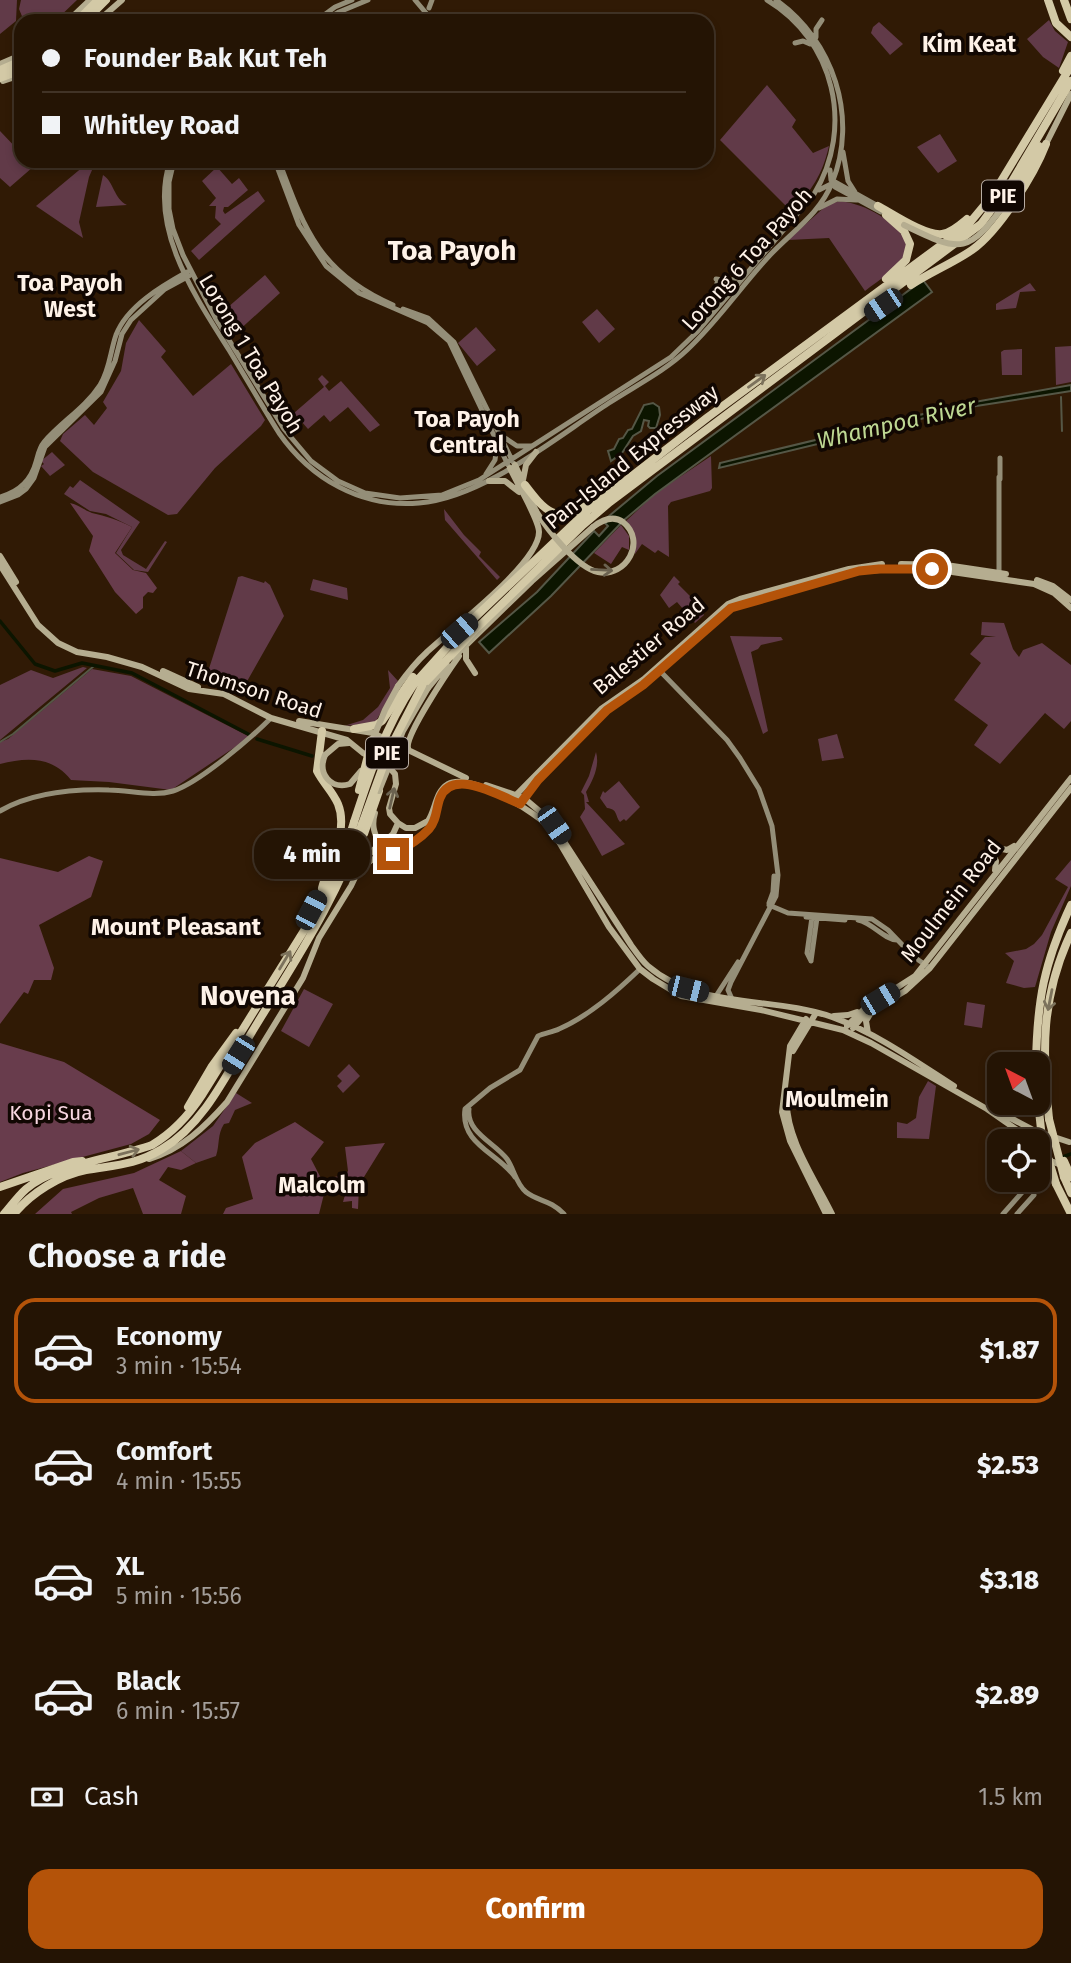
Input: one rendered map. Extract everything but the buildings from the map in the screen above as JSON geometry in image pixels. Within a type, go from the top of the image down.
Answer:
[{"type":"highway","points":[[84,14],[98,0]]},
{"type":"highway","points":[[92,14],[106,0]]},
{"type":"highway","points":[[1048,0],[1056,23],[1071,37]]},
{"type":"highway","points":[[1064,0],[1071,19]]},
{"type":"highway","name":"Pan-Island Expressway","points":[[14,1214],[30,1198],[51,1184],[82,1171],[143,1160],[172,1144],[197,1119],[322,918],[342,879],[363,826],[379,746],[389,725],[470,622],[588,510],[847,313],[958,234],[992,196],[1059,87],[1059,79],[1071,58]]},
{"type":"highway","name":"Pan-Island Expressway","points":[[421,686],[583,526],[674,453],[823,345],[981,224],[998,204],[1071,81]]},
{"type":"highway","points":[[1016,186],[1045,136],[1054,112]]},
{"type":"highway","points":[[823,345],[917,281],[980,244],[1021,190],[1046,144]]},
{"type":"highway","points":[[878,206],[928,232],[939,234],[964,222],[992,196]]},
{"type":"highway","points":[[847,313],[853,304],[901,267],[909,253],[911,244],[908,235],[886,215]]},
{"type":"highway","points":[[570,545],[674,453]]},
{"type":"highway","points":[[524,484],[540,503],[559,515],[572,514],[627,479]]},
{"type":"highway","points":[[509,579],[587,505]]},
{"type":"highway","points":[[354,729],[382,721],[425,663],[470,622]]},
{"type":"highway","points":[[319,730],[322,754],[317,771],[339,805],[341,819],[336,849],[322,888]]},
{"type":"highway","points":[[363,826],[372,740]]},
{"type":"highway","points":[[302,931],[338,853],[363,826],[379,791]]},
{"type":"highway","name":"Pan-Island Expressway","points":[[106,1159],[152,1145],[164,1138],[186,1116],[189,1105],[212,1066],[267,989],[323,900],[363,826]]},
{"type":"highway","points":[[1039,1052],[1040,995],[1057,936],[1071,905]]},
{"type":"highway","points":[[1041,1052],[1057,970],[1071,933]]},
{"type":"highway","points":[[1039,1115],[1042,1138],[1056,1186],[1068,1214]]},
{"type":"highway","points":[[1048,1115],[1071,1193]]},
{"type":"highway","points":[[0,1187],[73,1162],[106,1159]]},
{"type":"highway","points":[[4,1214],[27,1189],[39,1181],[66,1169],[106,1159]]},
{"type":"main road","points":[[113,9],[116,0]]},
{"type":"main road","points":[[107,14],[122,0]]},
{"type":"main road","points":[[326,14],[352,0]]},
{"type":"main road","points":[[336,14],[368,0]]},
{"type":"main road","points":[[415,0],[428,11],[432,0]]},
{"type":"main road","name":"Lorong 6 Toa Payoh","points":[[511,463],[682,354],[765,261],[815,212],[832,183],[842,142],[838,89],[827,57],[800,26],[767,0]]},
{"type":"main road","name":"Lorong 6 Toa Payoh","points":[[537,448],[671,357],[689,341],[792,222],[825,176],[835,128],[833,97],[824,61],[803,23],[776,0]]},
{"type":"main road","points":[[795,43],[815,43],[816,29],[822,20]]},
{"type":"main road","points":[[831,157],[830,177],[838,189],[937,242],[948,245],[963,244],[984,230],[1007,200],[1046,144],[1071,94]]},
{"type":"main road","points":[[842,142],[848,181],[855,193]]},
{"type":"main road","name":"Lorong 1 Toa Payoh","points":[[169,168],[165,180],[165,212],[181,265],[216,319],[293,452],[318,475],[342,489],[374,500],[409,503],[433,501],[467,491],[489,481],[511,463]]},
{"type":"main road","name":"Lorong 1 Toa Payoh","points":[[171,168],[169,209],[192,289],[281,431],[307,458],[338,481],[365,493],[392,498],[421,498],[451,492],[511,463]]},
{"type":"main road","points":[[279,168],[299,225],[324,262],[338,277],[359,293],[428,323],[452,345],[497,442],[550,531],[587,568],[606,573],[620,569],[628,561],[634,542],[630,531],[622,522],[603,520],[570,545],[467,646],[421,686],[379,791]]},
{"type":"main road","points":[[280,168],[301,220],[320,252],[334,267],[361,289],[392,305],[428,318],[454,342],[501,435],[523,496],[537,524],[538,536],[533,549],[509,579],[426,653],[398,686],[372,740],[361,772],[353,782],[335,785],[326,777],[322,754],[338,744],[351,743]]},
{"type":"main road","points":[[814,194],[832,183],[837,183],[878,206]]},
{"type":"main road","points":[[815,212],[836,199],[859,200]]},
{"type":"main road","points":[[792,222],[798,220],[802,225]]},
{"type":"main road","points":[[173,282],[181,265]]},
{"type":"main road","points":[[716,310],[720,295],[716,281],[734,280],[751,268]]},
{"type":"main road","points":[[0,499],[18,495],[26,489],[34,478],[45,447],[102,382],[124,320],[155,292],[188,274]]},
{"type":"main road","points":[[173,282],[192,289]]},
{"type":"main road","points":[[501,435],[517,446],[537,448],[526,465],[524,484]]},
{"type":"main road","points":[[479,480],[494,464],[497,442]]},
{"type":"main road","points":[[999,575],[1000,458]]},
{"type":"main road","points":[[489,481],[508,482],[523,496]]},
{"type":"main road","name":"Thomson Road","points":[[0,556],[41,623],[68,645],[149,665],[192,685],[225,690],[280,717],[379,734],[518,799],[552,830],[646,965],[674,984],[716,996],[813,1012],[851,1025],[1023,1129]]},
{"type":"main road","name":"Balestier Road","points":[[518,799],[521,788],[601,709],[650,674],[728,604],[849,569],[882,564]]},
{"type":"main road","name":"Balestier Road","points":[[901,564],[946,565],[1048,583],[1071,600]]},
{"type":"main road","name":"Thomson Road","points":[[0,565],[38,625],[47,635],[67,648],[142,667],[189,689],[224,694],[271,718],[319,730],[351,743],[363,753],[387,765],[395,774],[396,784],[389,808],[390,835]]},
{"type":"main road","name":"Balestier Road","points":[[518,799],[607,710],[660,671],[719,617],[739,604],[867,570],[932,569],[999,575],[1040,585],[1071,608]]},
{"type":"main road","points":[[467,646],[466,660],[475,673]]},
{"type":"main road","points":[[408,749],[407,743],[419,717],[467,646]]},
{"type":"main road","points":[[660,671],[727,740],[758,786],[774,837],[779,913]]},
{"type":"main road","points":[[0,811],[11,804],[42,795],[108,790],[161,793],[172,791],[225,758],[271,718]]},
{"type":"main road","points":[[363,826],[380,838],[423,825],[432,816],[439,793],[453,777],[447,768]]},
{"type":"main road","name":"Moulmein Road","points":[[927,965],[993,875],[1071,778]]},
{"type":"main road","name":"Thomson Road","points":[[450,783],[461,780],[534,805],[554,825],[609,926],[640,968],[681,996],[846,1031],[1020,1125],[1070,1143]]},
{"type":"main road","points":[[143,1160],[163,1155],[177,1147],[212,1120],[227,1102],[303,978],[319,939],[370,860],[397,852],[430,828],[441,795],[449,786],[473,784]]},
{"type":"main road","points":[[531,787],[536,814]]},
{"type":"main road","points":[[504,792],[521,788]]},
{"type":"main road","name":"Moulmein Road","points":[[846,1031],[869,1009],[905,990],[1071,788]]},
{"type":"main road","points":[[435,808],[435,818]]},
{"type":"main road","points":[[363,826],[390,835],[409,832],[413,841]]},
{"type":"main road","points":[[390,835],[385,847],[397,852]]},
{"type":"main road","points":[[381,856],[390,835]]},
{"type":"main road","points":[[354,882],[367,856],[390,835]]},
{"type":"main road","points":[[993,875],[996,861],[992,850],[1007,850],[1020,841]]},
{"type":"main road","points":[[732,999],[728,992],[731,982],[769,907],[776,866]]},
{"type":"main road","points":[[716,996],[776,896]]},
{"type":"main road","points":[[769,907],[779,913],[862,920],[892,940],[897,940],[927,965]]},
{"type":"main road","points":[[764,919],[779,913]]},
{"type":"main road","points":[[809,958],[814,917]]},
{"type":"main road","points":[[564,1214],[549,1201],[527,1193],[498,1159],[469,1134],[465,1125],[466,1109],[474,1100],[520,1070],[537,1037],[558,1030],[584,1014],[624,984],[640,968]]},
{"type":"main road","points":[[829,1016],[848,1016],[869,1009]]},
{"type":"main road","points":[[868,1033],[866,1021],[869,1009]]},
{"type":"main road","points":[[813,1012],[793,1051],[786,1103],[787,1116],[795,1140],[832,1214]]},
{"type":"main road","points":[[808,1021],[790,1046],[783,1119],[790,1141],[826,1214]]},
{"type":"main road","points":[[474,1100],[468,1110],[472,1126],[503,1155],[515,1177]]},
{"type":"main road","points":[[498,1159],[503,1155]]},
{"type":"main road","points":[[1050,1157],[1056,1163],[1071,1166]]},
{"type":"main road","points":[[1003,1214],[1022,1192]]},
{"type":"main road","points":[[1017,1214],[1034,1195]]},
{"type":"main road","points":[[20,1214],[30,1198]]},
{"type":"shaded area","points":[[0,0],[17,0],[14,23],[0,34]]},
{"type":"shaded area","points":[[21,0],[77,0],[62,14],[21,14]]},
{"type":"shaded area","points":[[1049,20],[1055,31],[1068,42],[1059,68],[1043,57],[1027,39]]},
{"type":"shaded area","points":[[879,22],[903,44],[890,55],[871,33]]},
{"type":"shaded area","points":[[767,85],[796,120],[792,127],[813,153],[829,146],[815,182],[792,212],[720,140]]},
{"type":"shaded area","points":[[0,131],[14,146],[14,168],[32,168],[10,187],[0,178]]},
{"type":"shaded area","points":[[940,134],[957,161],[938,173],[917,147]]},
{"type":"shaded area","points":[[82,168],[93,168],[79,222],[83,238],[36,206]]},
{"type":"shaded area","points":[[218,168],[232,184],[239,178],[248,190],[228,207],[224,207],[225,214],[258,191],[265,201],[199,260],[191,251],[221,224],[215,218],[216,206],[209,206],[216,198],[202,181]]},
{"type":"shaded area","points":[[103,175],[119,199],[127,205],[96,207]]},
{"type":"shaded area","points":[[841,201],[861,206],[879,215],[909,242],[898,264],[865,291],[829,238],[788,240],[828,204]]},
{"type":"shaded area","points":[[265,275],[280,293],[236,333],[230,332],[219,315]]},
{"type":"shaded area","points":[[1030,283],[1036,291],[1020,292],[1016,308],[996,310],[996,304]]},
{"type":"shaded area","points":[[597,309],[615,329],[599,343],[582,322]]},
{"type":"shaded area","points":[[139,320],[166,351],[161,357],[193,396],[231,364],[265,420],[215,468],[177,514],[168,515],[93,472],[60,441],[63,434],[85,415],[94,425],[107,408],[103,402],[121,371],[126,343]]},
{"type":"shaded area","points":[[476,327],[496,350],[477,366],[458,343]]},
{"type":"shaded area","points":[[1071,346],[1071,382],[1056,385],[1055,347]]},
{"type":"shaded area","points":[[1022,349],[1022,375],[1002,375],[1001,352]]},
{"type":"shaded area","points":[[322,375],[329,382],[325,386],[329,391],[341,381],[380,425],[370,432],[348,407],[330,422],[324,415],[308,429],[294,413],[324,387],[318,379]]},
{"type":"shaded area","points":[[52,452],[65,465],[50,476],[41,466],[44,464],[41,461]]},
{"type":"shaded area","points":[[711,456],[710,491],[671,502],[668,506],[669,557],[658,550],[655,553],[642,544],[635,554],[634,533],[626,521],[656,493]]},
{"type":"shaded area","points":[[80,480],[140,522],[121,550],[123,555],[146,569],[165,541],[167,542],[148,572],[134,570],[116,553],[132,527],[106,514],[90,511],[64,494]]},
{"type":"shaded area","points":[[444,509],[481,552],[479,556],[500,577],[497,580],[445,520]]},
{"type":"shaded area","points":[[674,576],[691,597],[694,595],[704,615],[695,623],[677,602],[669,608],[660,595]]},
{"type":"shaded area","points":[[238,577],[264,583],[265,581],[270,585],[284,616],[241,692],[235,692],[206,678]]},
{"type":"shaded area","points":[[313,579],[347,588],[348,600],[310,590]]},
{"type":"shaded area","points":[[982,622],[1004,623],[1013,649],[1019,657],[1023,650],[1042,643],[1071,665],[1071,721],[1064,729],[1045,713],[1000,764],[974,745],[988,725],[954,700],[981,663],[970,654],[985,637],[996,637],[981,635]]},
{"type":"shaded area","points":[[730,636],[781,637],[783,640],[761,645],[751,652],[768,731],[763,734]]},
{"type":"shaded area","points":[[87,668],[0,740],[0,685],[31,670],[53,678]]},
{"type":"shaded area","points":[[92,669],[131,676],[250,737],[171,790],[71,780],[56,766],[38,760],[0,764],[0,742],[8,739]]},
{"type":"shaded area","points":[[388,670],[398,681],[375,723],[344,726],[363,720],[378,707],[390,688]]},
{"type":"shaded area","points":[[837,734],[844,758],[822,761],[818,739]]},
{"type":"shaded area","points":[[596,752],[596,768],[586,792],[589,802],[586,802],[625,844],[602,856],[580,817],[585,809],[584,795],[581,792]]},
{"type":"shaded area","points":[[619,781],[640,807],[626,821],[624,819],[620,822],[615,811],[607,808],[600,798],[603,791],[605,793]]},
{"type":"shaded area","points":[[1071,860],[1071,886],[1051,932],[1035,987],[1024,988],[1006,983],[1014,961],[1005,953],[1026,949],[1042,935],[1068,887],[1055,879]]},
{"type":"shaded area","points":[[304,989],[333,1004],[309,1047],[281,1031]]},
{"type":"shaded area","points":[[967,1002],[985,1005],[982,1028],[964,1025]]},
{"type":"shaded area","points":[[349,1064],[360,1076],[343,1093],[337,1086],[342,1081],[337,1076]]},
{"type":"shaded area","points":[[928,1081],[936,1086],[929,1139],[897,1138],[897,1122],[907,1124],[916,1118],[919,1097]]},
{"type":"shaded area","points":[[236,1093],[252,1103],[235,1110],[229,1123],[224,1124],[216,1156],[196,1163],[181,1151],[213,1126]]},
{"type":"green space","points":[[70,503],[132,527],[115,553],[133,570],[146,573],[157,588],[143,597],[143,608],[136,614],[115,592],[89,551],[93,536]]},
{"type":"green space","points":[[621,525],[629,536],[629,550],[622,547],[611,564],[594,553]]},
{"type":"green space","points":[[89,856],[103,861],[91,897],[39,925],[54,968],[51,980],[34,980],[28,994],[24,992],[0,1024],[0,858],[58,872]]},
{"type":"green space","name":"Kopi Sua","points":[[0,1043],[64,1062],[160,1120],[149,1134],[131,1144],[23,1173],[0,1182]]},
{"type":"green space","points":[[295,1122],[324,1142],[311,1159],[323,1182],[345,1175],[348,1171],[345,1147],[385,1143],[359,1185],[358,1209],[352,1208],[352,1201],[343,1202],[345,1195],[339,1186],[325,1190],[319,1214],[223,1214],[226,1208],[253,1199],[242,1157],[255,1143]]},
{"type":"green space","points":[[181,1151],[196,1163],[181,1170],[168,1167],[159,1180],[186,1196],[181,1214],[143,1214],[133,1188],[99,1198],[71,1212],[72,1214],[35,1214],[63,1189],[134,1173]]},
{"type":"water","points":[[923,280],[932,292],[655,494],[624,520],[551,596],[489,653],[479,642],[537,592],[594,531],[599,536],[608,526],[603,521],[657,476]]},
{"type":"water","name":"Whampoa River","points":[[1071,385],[1071,391],[970,407],[719,468],[720,463],[969,403]]},
{"type":"water","points":[[653,403],[659,407],[660,415],[656,428],[650,428],[649,421],[644,420],[641,431],[633,436],[622,453],[611,461],[608,451],[614,449],[619,439],[632,429],[644,405]]},
{"type":"waterway","points":[[1061,397],[1062,431]]},
{"type":"waterway","points":[[0,621],[35,664],[55,671],[82,663],[132,673],[250,735]]},
{"type":"waterway","points":[[0,742],[94,666]]},
{"type":"waterway","points":[[257,739],[312,756]]},
{"type":"waterway","points":[[1060,1158],[1071,1154]]},
{"type":"district","name":"Kim Keat","points":[[969,44]]},
{"type":"district","name":"Toa Payoh","points":[[452,250]]},
{"type":"district","name":"Toa Payoh West","points":[[70,296]]},
{"type":"district","name":"Toa Payoh Central","points":[[467,432]]},
{"type":"district","name":"Mount Pleasant","points":[[176,927]]},
{"type":"district","name":"Novena","points":[[248,995]]},
{"type":"district","name":"Moulmein","points":[[837,1099]]},
{"type":"district","name":"Malcolm","points":[[322,1185]]},
{"type":"route","points":[[393,854],[430,828],[438,811],[441,795],[449,786],[473,784],[520,804],[531,787],[607,710],[643,685],[731,608],[859,571],[932,569]]}]
